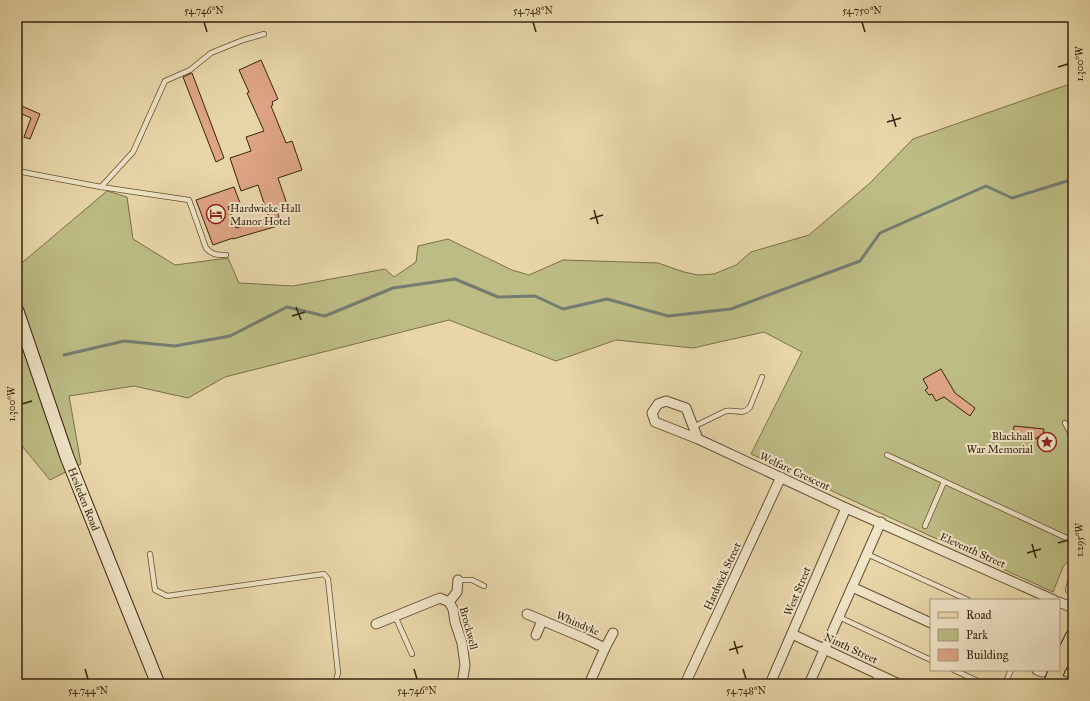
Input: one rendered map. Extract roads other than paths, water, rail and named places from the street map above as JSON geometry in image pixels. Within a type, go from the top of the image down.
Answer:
[{"type":"main road","name":"Hesleden Road","points":[[17,311],[67,457],[158,684]]},
{"type":"main road","points":[[1060,657],[1073,637]]},
{"type":"street","name":"Welfare Crescent","points":[[698,439],[686,408],[666,401],[658,404],[652,413],[655,422],[698,439],[846,508],[881,522]]},
{"type":"street","name":"Hardwick Street","points":[[684,684],[781,477]]},
{"type":"street","name":"West Street","points":[[770,684],[846,508]]},
{"type":"street","points":[[809,684],[881,522]]},
{"type":"street","name":"Eleventh Street","points":[[881,522],[1044,598]]},
{"type":"street","name":"Brockwell","points":[[449,602],[457,592],[458,580]]},
{"type":"street","points":[[852,587],[930,623]]},
{"type":"street","name":"Brockwell","points":[[376,624],[440,598],[449,602],[453,610],[455,622],[462,643],[465,665],[462,684]]},
{"type":"street","points":[[1060,602],[1073,608]]},
{"type":"street","name":"Whindyke","points":[[527,614],[605,648]]},
{"type":"street","name":"Whindyke","points":[[536,635],[542,621]]},
{"type":"street","name":"Whindyke","points":[[589,684],[613,633]]},
{"type":"street","name":"Ninth Street","points":[[792,634],[899,684]]},
{"type":"street","points":[[1050,673],[1070,684]]},
{"type":"lane","points":[[101,187],[133,152],[165,81],[190,70],[211,53],[242,40],[264,34]]},
{"type":"lane","points":[[17,171],[101,187],[188,200],[206,248],[209,252],[216,255],[226,255]]},
{"type":"lane","points":[[693,427],[726,411],[731,410],[743,413],[747,411],[762,377]]},
{"type":"lane","points":[[1065,423],[1073,438]]},
{"type":"lane","points":[[887,455],[1071,540]]},
{"type":"lane","points":[[925,526],[944,482]]},
{"type":"lane","points":[[1073,522],[1071,540],[1073,554]]},
{"type":"lane","points":[[150,554],[155,590],[167,596],[324,574],[328,579],[338,673],[335,684]]},
{"type":"lane","points":[[867,554],[966,599]]},
{"type":"lane","points":[[1073,571],[1068,590],[1073,595]]},
{"type":"lane","points":[[458,580],[472,580],[484,586]]},
{"type":"lane","points":[[396,616],[412,654]]},
{"type":"lane","points":[[839,617],[930,660]]},
{"type":"lane","points":[[956,671],[984,684]]},
{"type":"lane","points":[[1005,684],[1011,671]]},
{"type":"lane","points":[[873,684],[878,674]]},
{"type":"waterway","points":[[64,355],[124,341],[175,346],[230,336],[287,307],[325,316],[393,288],[455,279],[498,297],[535,296],[563,309],[607,299],[668,316],[731,309],[860,261],[880,233],[986,186],[1012,198],[1067,181],[1073,182]]},
{"type":"place","name":"Hardwicke Hall Manor Hotel","points":[[216,214]]},
{"type":"place","name":"Blackhall War Memorial","points":[[1047,442]]}]
